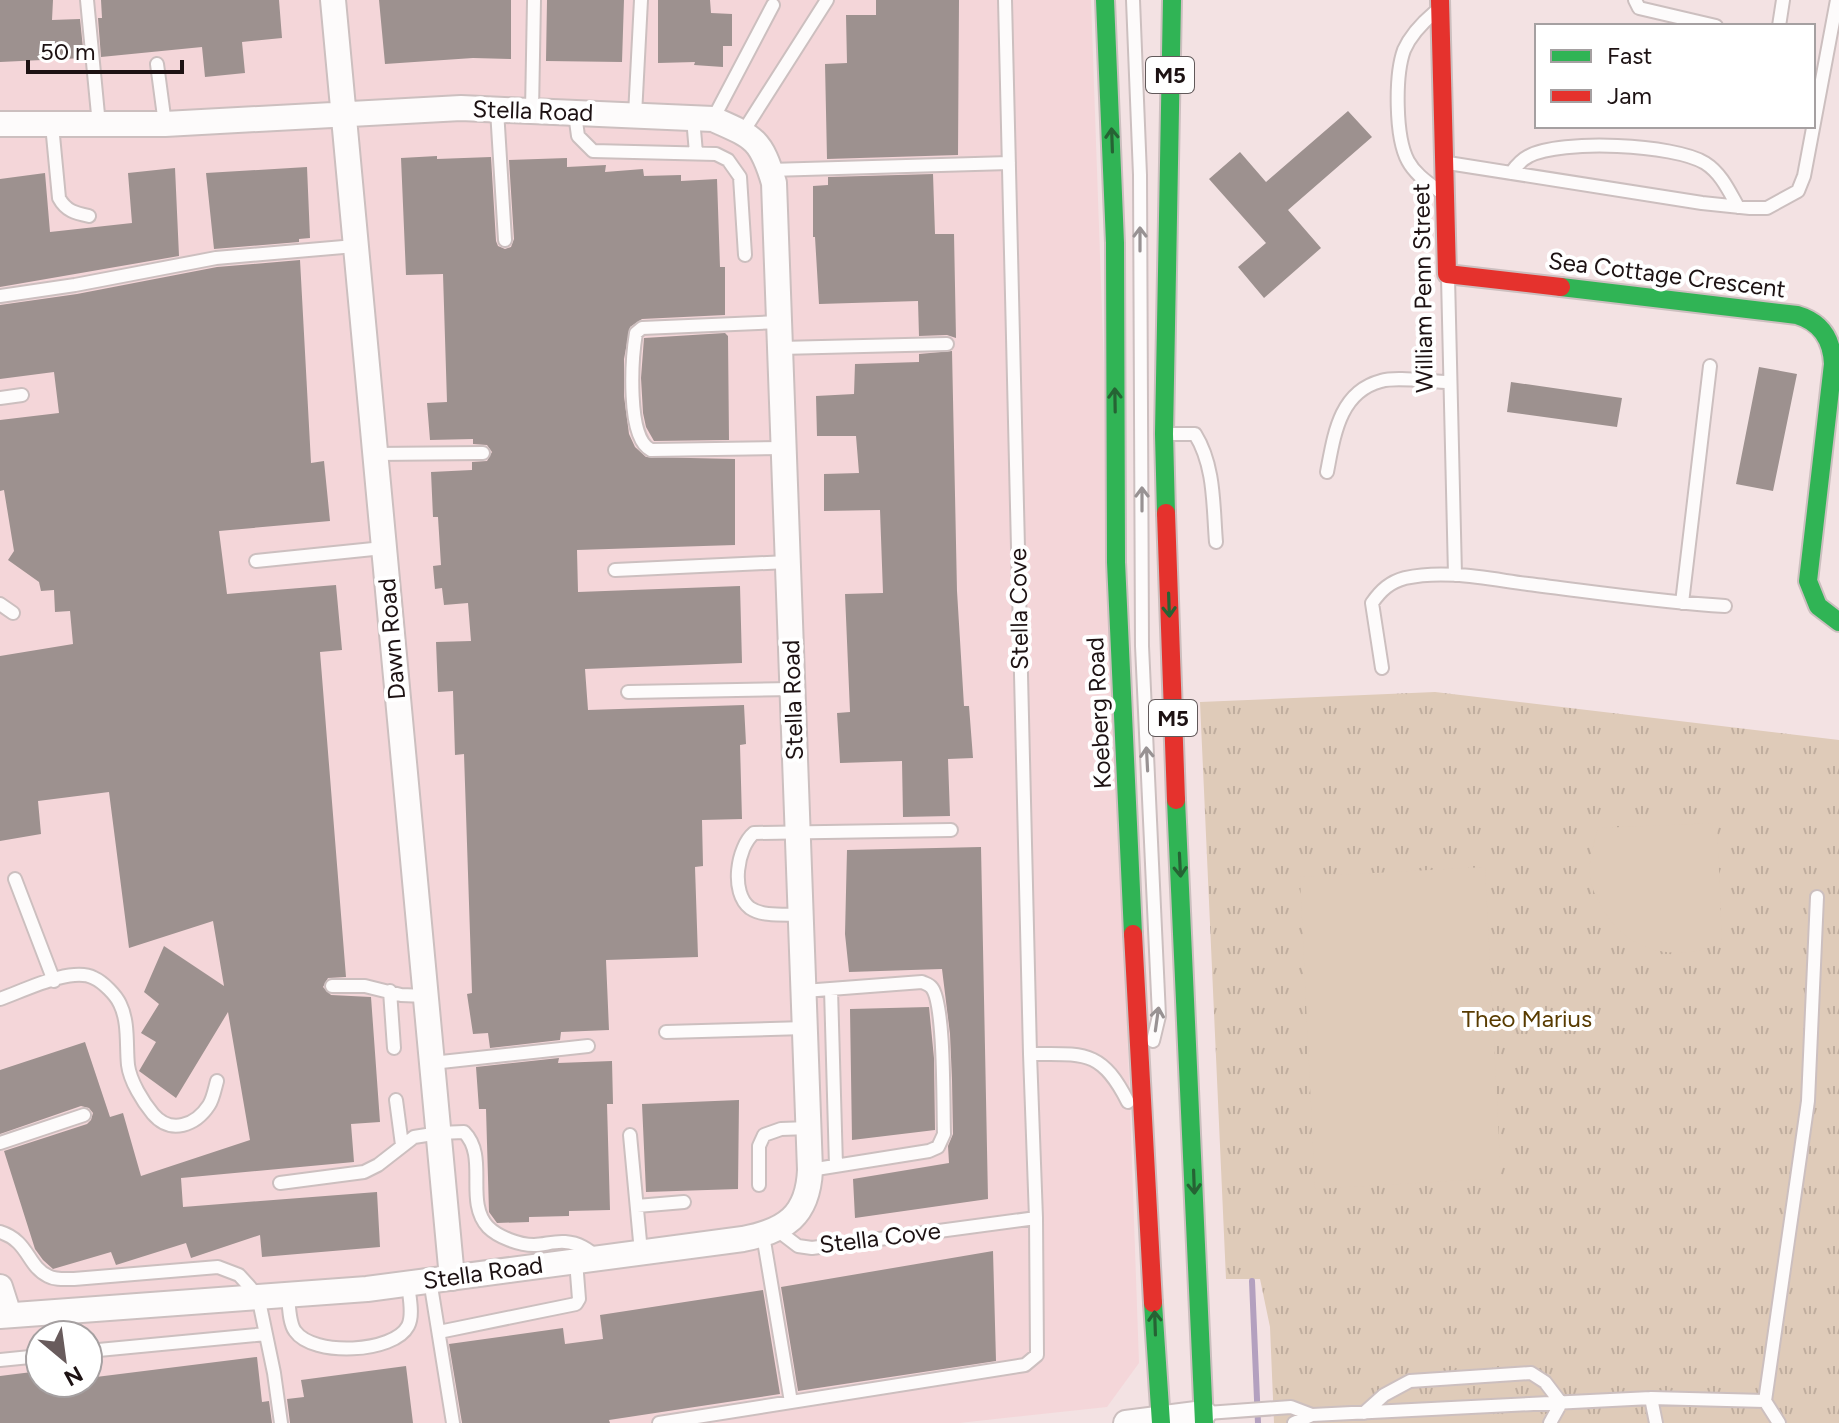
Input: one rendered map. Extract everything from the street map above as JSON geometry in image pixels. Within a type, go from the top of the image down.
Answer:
[{"type":"main road","name":"Koeberg Road","points":[[1105,0],[1115,243],[1116,562],[1140,1095],[1160,1421]]},
{"type":"main road","name":"M5","points":[[1172,0],[1164,434],[1172,701],[1204,1418]]},
{"type":"main road","name":"William Penn Street","points":[[1440,4],[1447,274]]},
{"type":"main road","name":"Sea Cottage Crescent","points":[[1447,274],[1797,315],[1818,324],[1832,345],[1833,364],[1808,581],[1813,599],[1832,619]]},
{"type":"street","name":"Dawn Road","points":[[333,0],[439,1133],[430,1280]]},
{"type":"street","name":"Stella Road","points":[[0,124],[165,124],[461,108],[703,119],[743,132],[757,141],[774,183],[810,1170],[807,1197],[798,1214],[770,1232],[430,1280],[288,1295],[4,1316]]},
{"type":"street","points":[[0,1287],[4,1316]]},
{"type":"street","points":[[1126,1423],[1204,1418]]},
{"type":"lane","points":[[87,0],[99,125]]},
{"type":"lane","points":[[532,111],[534,0]]},
{"type":"lane","points":[[635,115],[641,0]]},
{"type":"lane","points":[[743,132],[827,0]]},
{"type":"lane","name":"Stella Cove","points":[[791,1402],[1025,1365],[1034,1359],[1038,1345],[1005,0]]},
{"type":"lane","points":[[1133,0],[1140,175],[1142,646],[1159,1016],[1140,1095]]},
{"type":"lane","points":[[1635,0],[1639,8],[1707,24]]},
{"type":"lane","points":[[1779,24],[1783,0]]},
{"type":"lane","points":[[1815,119],[1837,0]]},
{"type":"lane","points":[[1440,4],[1416,28],[1404,51],[1398,77],[1401,140],[1406,157],[1414,170],[1445,196]]},
{"type":"lane","points":[[696,153],[703,119],[773,5]]},
{"type":"lane","points":[[1815,49],[1828,52]]},
{"type":"lane","points":[[157,64],[165,124]]},
{"type":"lane","points":[[1157,65],[1168,149]]},
{"type":"lane","points":[[497,110],[505,240]]},
{"type":"lane","points":[[575,114],[578,136],[593,151],[716,154],[728,160],[740,177],[745,255]]},
{"type":"lane","points":[[52,125],[59,198],[64,207],[72,212],[89,216]]},
{"type":"lane","points":[[1445,162],[1738,207],[1767,208],[1798,191],[1813,128]]},
{"type":"lane","points":[[1511,173],[1531,154],[1560,147],[1611,145],[1678,154],[1702,161],[1718,174],[1738,207]]},
{"type":"lane","points":[[770,170],[1009,163]]},
{"type":"lane","points":[[0,296],[134,275],[216,258],[355,246]]},
{"type":"lane","name":"William Penn Street","points":[[1447,274],[1455,575]]},
{"type":"lane","points":[[779,322],[642,328],[636,333],[634,344],[632,387],[638,437],[644,447],[651,450],[784,448]]},
{"type":"lane","points":[[780,348],[947,344]]},
{"type":"lane","points":[[1682,603],[1710,366]]},
{"type":"lane","points":[[1327,472],[1334,433],[1344,408],[1358,391],[1382,380],[1449,382]]},
{"type":"lane","points":[[0,398],[22,395]]},
{"type":"lane","points":[[1164,434],[1195,434],[1203,447],[1211,483],[1216,542]]},
{"type":"lane","points":[[375,454],[483,453]]},
{"type":"lane","points":[[256,561],[383,548]]},
{"type":"lane","points":[[615,570],[788,562]]},
{"type":"lane","points":[[1382,668],[1372,603],[1391,583],[1408,577],[1455,575],[1725,606]]},
{"type":"lane","points":[[0,604],[13,613]]},
{"type":"lane","points":[[628,692],[793,689]]},
{"type":"lane","points":[[801,915],[760,912],[742,899],[739,874],[743,846],[754,833],[951,830]]},
{"type":"lane","points":[[15,879],[54,981]]},
{"type":"lane","points":[[1779,1423],[1765,1401],[1808,1101],[1817,897]]},
{"type":"lane","points":[[0,999],[69,975],[91,976],[100,981],[120,1003],[127,1034],[128,1069],[141,1097],[155,1117],[170,1125],[186,1126],[210,1104],[217,1081]]},
{"type":"lane","points":[[804,991],[922,982],[933,990],[938,1012],[944,1134],[938,1147],[929,1151],[810,1170]]},
{"type":"lane","points":[[332,986],[365,986],[401,995],[426,996]]},
{"type":"lane","points":[[831,989],[836,1166]]},
{"type":"lane","points":[[390,991],[394,1048]]},
{"type":"lane","points":[[666,1032],[805,1028]]},
{"type":"lane","points":[[432,1063],[588,1046]]},
{"type":"lane","points":[[1030,1054],[1076,1054],[1099,1062],[1114,1077],[1142,1130]]},
{"type":"lane","points":[[396,1100],[402,1145]]},
{"type":"lane","points":[[0,1143],[84,1115]]},
{"type":"lane","points":[[759,1185],[759,1146],[764,1135],[781,1129],[809,1128]]},
{"type":"lane","points":[[280,1183],[364,1172],[414,1137],[464,1132],[475,1146],[479,1211],[491,1230],[519,1243],[578,1244],[587,1260],[576,1304],[439,1332]]},
{"type":"lane","points":[[630,1135],[641,1252]]},
{"type":"lane","points":[[637,1206],[684,1202]]},
{"type":"lane","name":"Stella Cove","points":[[770,1232],[798,1246],[812,1248],[1036,1218]]},
{"type":"lane","points":[[0,1232],[21,1243],[40,1270],[54,1278],[218,1267],[239,1275],[258,1296],[281,1423]]},
{"type":"lane","points":[[659,1423],[791,1402],[770,1232]]},
{"type":"lane","points":[[288,1295],[294,1330],[305,1340],[335,1349],[360,1349],[396,1338],[405,1331],[430,1280]]},
{"type":"lane","points":[[430,1280],[453,1423]]},
{"type":"lane","points":[[104,1349],[266,1334]]},
{"type":"lane","points":[[0,1360],[24,1358]]},
{"type":"lane","points":[[1364,1413],[1384,1395],[1410,1381],[1531,1373],[1545,1382],[1561,1403]]},
{"type":"lane","points":[[1294,1423],[1312,1415],[1651,1398],[1765,1401]]},
{"type":"lane","points":[[1651,1398],[1656,1423]]},
{"type":"lane","points":[[1550,1423],[1561,1403]]},
{"type":"lane","points":[[1204,1418],[1245,1409],[1291,1407],[1312,1415]]},
{"type":"shaded area","points":[[0,0],[1091,0],[1139,1363],[1107,1407],[959,1423],[0,1423]]},
{"type":"green space","name":"Theo Marius","points":[[1435,692],[1839,740],[1839,1423],[1274,1423],[1270,1327],[1260,1279],[1226,1279],[1200,702]]},
{"type":"green space","points":[[1717,823],[1722,943],[1705,949],[1672,953],[1641,945],[1627,937],[1604,911],[1592,886],[1590,865],[1598,828]]},
{"type":"green space","points":[[1485,867],[1501,1178],[1315,1189],[1300,877]]},
{"type":"building","points":[[0,0],[53,0],[52,20],[80,19],[84,58],[0,62]]},
{"type":"building","points":[[101,0],[279,0],[282,38],[242,42],[245,73],[205,77],[202,47],[101,57],[98,18],[102,18]]},
{"type":"building","points":[[379,0],[511,0],[511,59],[473,58],[385,64]]},
{"type":"building","points":[[547,0],[624,0],[622,62],[546,61]]},
{"type":"building","points":[[658,0],[710,0],[711,13],[732,14],[732,46],[723,46],[723,67],[694,65],[695,62],[658,63]]},
{"type":"building","points":[[876,0],[959,0],[958,155],[827,159],[825,64],[847,63],[846,15],[876,15]]},
{"type":"building","points":[[1348,111],[1372,137],[1288,210],[1321,248],[1264,298],[1238,267],[1266,243],[1209,179],[1240,152],[1266,182]]},
{"type":"building","points":[[437,156],[437,159],[491,157],[496,241],[498,246],[505,249],[511,247],[514,239],[509,160],[567,158],[567,167],[606,165],[605,172],[643,169],[644,176],[681,175],[681,181],[717,179],[720,267],[725,267],[725,315],[642,319],[630,327],[624,359],[624,396],[629,434],[635,447],[646,457],[735,459],[735,545],[577,550],[578,592],[740,586],[742,663],[585,669],[588,710],[744,705],[746,744],[740,745],[742,819],[702,820],[703,866],[695,867],[698,957],[606,960],[609,1030],[561,1032],[560,1040],[490,1048],[488,1033],[473,1034],[467,994],[472,993],[464,754],[455,755],[453,691],[438,692],[436,642],[471,641],[468,603],[444,605],[442,588],[435,589],[433,566],[441,565],[438,517],[433,517],[431,472],[472,470],[472,462],[487,461],[492,452],[487,445],[473,444],[473,439],[430,440],[427,403],[447,402],[443,274],[406,275],[401,158]]},
{"type":"building","points":[[307,167],[310,238],[299,239],[299,242],[214,249],[206,173]]},
{"type":"building","points":[[175,168],[179,256],[0,287],[0,179],[45,173],[50,232],[132,223],[128,173]]},
{"type":"building","points":[[933,174],[935,234],[954,234],[956,338],[947,335],[919,336],[918,301],[819,304],[813,237],[813,186],[828,185],[828,177]]},
{"type":"building","points":[[300,260],[311,463],[324,461],[330,521],[219,531],[227,594],[336,585],[342,650],[320,652],[346,977],[328,978],[323,987],[331,995],[371,997],[380,1122],[351,1124],[354,1162],[181,1178],[183,1207],[377,1192],[380,1247],[262,1257],[260,1235],[191,1258],[186,1243],[116,1265],[111,1252],[53,1269],[35,1249],[4,1151],[87,1124],[93,1113],[81,1106],[0,1134],[0,1070],[85,1042],[110,1117],[123,1113],[141,1176],[250,1140],[228,1012],[176,1098],[139,1071],[156,1042],[141,1033],[159,1004],[144,992],[164,946],[224,986],[213,921],[129,948],[109,792],[38,801],[41,834],[0,841],[0,656],[73,644],[70,611],[55,612],[54,590],[41,591],[39,582],[8,560],[14,551],[4,490],[0,491],[0,420],[59,413],[54,372],[0,379],[0,305],[77,294],[217,267]]},
{"type":"building","points":[[725,333],[728,336],[729,440],[654,441],[643,413],[641,378],[644,338]]},
{"type":"building","points":[[952,351],[957,591],[964,706],[969,706],[973,758],[948,759],[950,816],[903,817],[902,761],[840,763],[837,713],[850,712],[845,594],[883,593],[880,510],[824,511],[824,474],[859,473],[856,436],[817,436],[816,396],[854,394],[855,364],[919,362],[919,354]]},
{"type":"building","points":[[1759,367],[1797,374],[1773,491],[1736,484]]},
{"type":"building","points":[[1511,382],[1622,398],[1617,427],[1507,412]]},
{"type":"building","points":[[981,847],[988,1199],[855,1218],[853,1179],[949,1163],[948,1146],[953,1134],[952,1080],[942,969],[849,972],[845,934],[847,850]]},
{"type":"building","points":[[929,1007],[934,1058],[935,1130],[852,1140],[850,1009]]},
{"type":"building","points":[[559,1058],[558,1063],[612,1061],[613,1104],[607,1104],[610,1210],[569,1211],[569,1216],[529,1217],[529,1222],[497,1223],[489,1212],[486,1109],[479,1109],[476,1067]]},
{"type":"building","points":[[739,1100],[738,1189],[646,1192],[642,1104]]},
{"type":"building","points":[[993,1251],[996,1361],[798,1391],[781,1287]]},
{"type":"building","points":[[763,1290],[780,1394],[609,1420],[610,1423],[462,1423],[449,1344],[563,1328],[565,1344],[603,1339],[600,1315]]},
{"type":"building","points":[[257,1357],[262,1402],[269,1401],[272,1423],[0,1423],[0,1376],[24,1373],[24,1399],[104,1399],[104,1376]]},
{"type":"building","points":[[406,1366],[413,1423],[290,1423],[287,1399],[304,1397],[301,1380]]},
{"type":"waterway","points":[[1252,1281],[1258,1423]]},
{"type":"traffic: fast","points":[[1105,0],[1115,243],[1116,562],[1133,934]]},
{"type":"traffic: fast","points":[[1166,513],[1164,434],[1172,0]]},
{"type":"traffic: fast","points":[[1561,287],[1797,315],[1813,322],[1824,333],[1833,364],[1808,581],[1818,606],[1839,622]]},
{"type":"traffic: fast","points":[[1176,800],[1204,1423]]},
{"type":"traffic: fast","points":[[1153,1303],[1161,1423]]},
{"type":"traffic: jam","points":[[1440,0],[1447,274],[1561,287]]},
{"type":"traffic: jam","points":[[1166,513],[1176,800]]},
{"type":"traffic: jam","points":[[1133,934],[1153,1303]]}]
